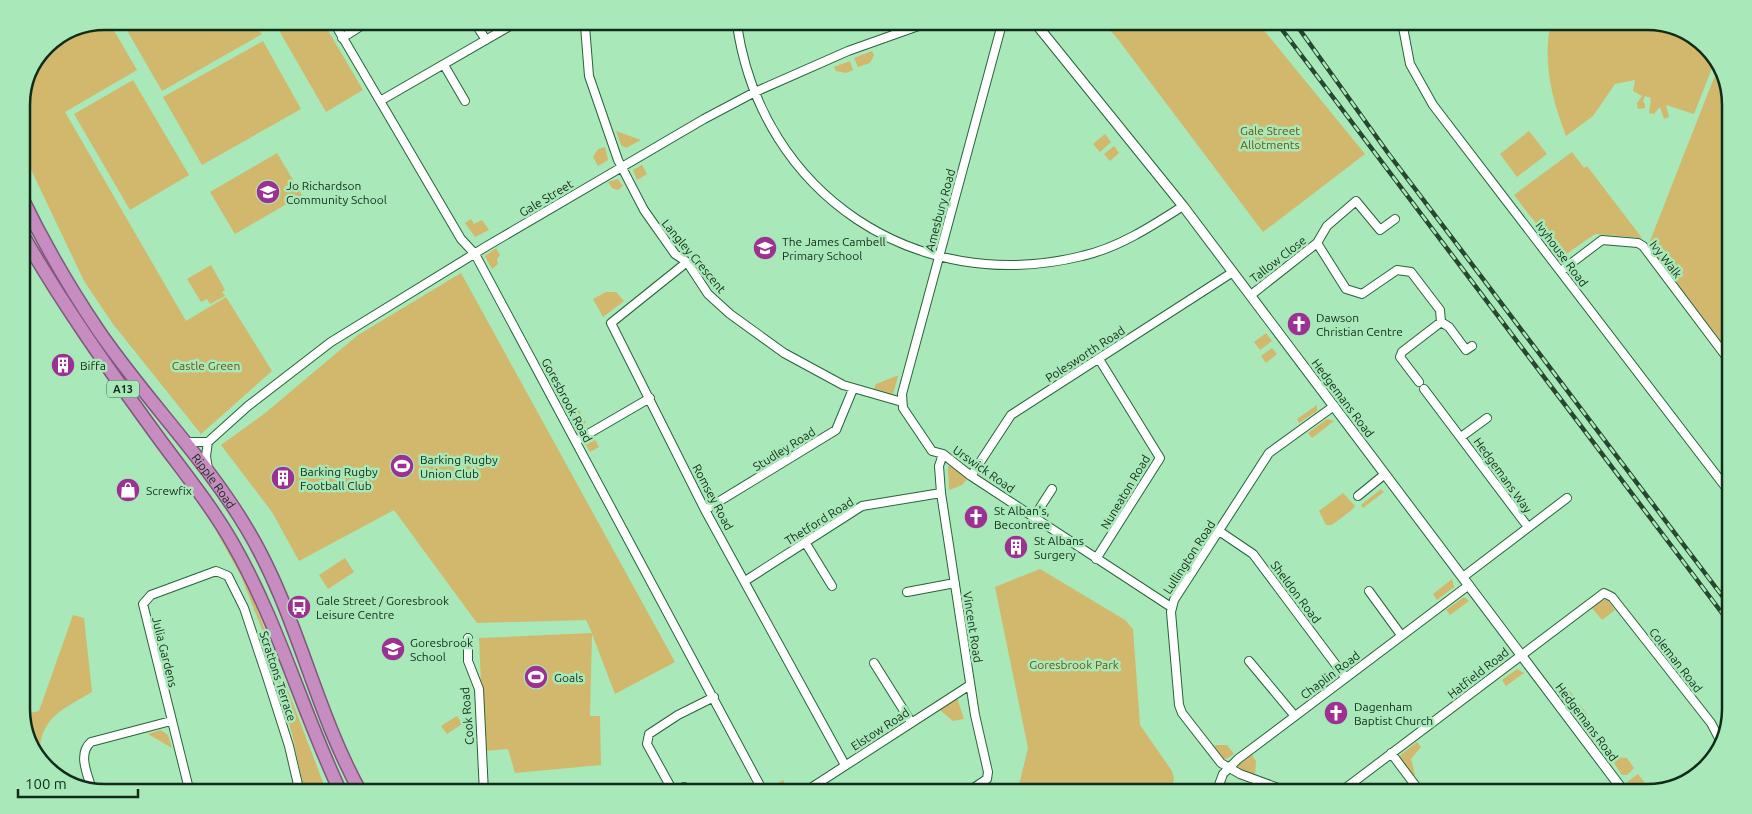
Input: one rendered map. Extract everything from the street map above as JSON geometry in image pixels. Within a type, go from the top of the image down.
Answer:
[{"type":"highway","name":"Ripple Road","points":[[30,213],[56,263],[99,330],[208,471],[233,507],[262,556],[285,608],[335,741],[356,784]]},
{"type":"highway","name":"Ripple Road","points":[[30,248],[87,339],[232,542],[275,634],[322,754],[337,784]]},
{"type":"street","name":"Goresbrook Road","points":[[338,30],[461,239],[475,254],[759,784]]},
{"type":"street","points":[[342,38],[354,30]]},
{"type":"street","points":[[480,30],[486,40]]},
{"type":"street","points":[[380,101],[503,30]]},
{"type":"street","name":"Langley Crescent","points":[[585,30],[589,76],[622,166],[651,222],[675,254],[688,262],[708,294],[730,314],[784,353],[853,388],[902,402]]},
{"type":"street","points":[[738,30],[740,46],[763,114],[778,140],[799,169],[824,194],[869,228],[896,241],[939,257],[977,264],[1025,266],[1082,256],[1111,246],[1155,224],[1183,206]]},
{"type":"street","name":"Gale Street","points":[[208,442],[248,406],[330,342],[622,166],[755,92],[848,51],[907,30]]},
{"type":"street","name":"Amesbury Road","points":[[902,402],[1000,30]]},
{"type":"street","name":"Hedgemans Road","points":[[1041,30],[1183,206],[1618,784]]},
{"type":"street","name":"Ivyhouse Road","points":[[1404,30],[1410,64],[1433,105],[1562,271],[1722,483]]},
{"type":"street","points":[[444,65],[465,101]]},
{"type":"street","points":[[1317,243],[1326,226],[1356,201],[1380,230],[1395,219]]},
{"type":"street","name":"Ivy Walk","points":[[1562,271],[1602,240],[1638,243],[1643,246],[1722,351]]},
{"type":"street","name":"Tallow Close","points":[[1251,295],[1317,243],[1346,289],[1354,293],[1362,294],[1397,270],[1411,272],[1440,310],[1442,322],[1449,327],[1466,350],[1472,346]]},
{"type":"street","name":"Romsey Road","points":[[688,262],[612,323],[706,510],[845,765]]},
{"type":"street","name":"Polesworth Road","points":[[971,476],[1011,415],[1233,272]]},
{"type":"street","name":"Hedgemans Way","points":[[1442,322],[1402,352],[1400,357],[1528,527]]},
{"type":"street","name":"Nuneaton Road","points":[[1096,559],[1160,458],[1099,359]]},
{"type":"street","name":"Studley Road","points":[[706,510],[836,430],[853,388]]},
{"type":"street","points":[[576,441],[650,398]]},
{"type":"street","name":"Urswick Road","points":[[902,402],[932,451],[942,454],[971,476],[1171,607]]},
{"type":"street","name":"Lullington Road","points":[[1269,784],[1228,768],[1221,763],[1180,709],[1171,607],[1269,453],[1334,406]]},
{"type":"street","name":"Hedgemans Way","points":[[1461,437],[1487,418]]},
{"type":"street","points":[[186,442],[208,442],[206,456],[208,471]]},
{"type":"street","name":"Vincent Road","points":[[942,454],[939,466],[941,493],[970,685],[988,775],[979,784]]},
{"type":"street","points":[[1358,496],[1385,474]]},
{"type":"street","points":[[1034,517],[1052,490]]},
{"type":"street","name":"Thetford Road","points":[[745,581],[862,506],[941,493]]},
{"type":"street","name":"Hedgemans Way","points":[[1466,581],[1528,527],[1567,498]]},
{"type":"street","name":"Sheldon Road","points":[[1219,531],[1253,554],[1345,677]]},
{"type":"street","points":[[805,542],[832,586]]},
{"type":"street","name":"Julia Gardens","points":[[188,784],[143,604],[151,595],[212,572],[223,572]]},
{"type":"street","name":"Scrattons Terrace","points":[[223,572],[236,590],[244,608],[289,746],[298,784]]},
{"type":"street","name":"Chaplin Road","points":[[1219,784],[1223,774],[1228,768],[1294,715],[1401,635],[1466,581]]},
{"type":"street","points":[[907,592],[955,583]]},
{"type":"street","points":[[1369,592],[1401,635]]},
{"type":"street","name":"Hatfield Road","points":[[1351,784],[1600,595],[1608,594]]},
{"type":"street","name":"Coleman Road","points":[[1608,594],[1612,596],[1711,723],[1717,734]]},
{"type":"street","name":"Cook Road","points":[[468,638],[468,661],[479,689],[484,784]]},
{"type":"street","points":[[1249,661],[1294,715]]},
{"type":"street","points":[[874,663],[911,722]]},
{"type":"street","name":"Elstow Road","points":[[816,784],[970,685]]},
{"type":"street","points":[[669,784],[648,744],[649,734],[678,715],[714,697]]},
{"type":"street","points":[[90,783],[83,756],[85,747],[90,742],[171,721]]},
{"type":"street","points":[[1391,753],[1414,784]]},
{"type":"green space","name":"Castle Green","points":[[114,30],[137,70],[65,112],[186,321],[226,297],[272,371],[201,434],[113,324],[84,281],[30,167],[30,100],[38,72],[46,59],[56,49],[68,40],[81,34],[91,31]]},
{"type":"green space","points":[[127,30],[259,30],[262,34],[162,91]]},
{"type":"green space","points":[[279,30],[328,30],[363,90],[326,112]]},
{"type":"green space","name":"Gale Street Allotments","points":[[1110,30],[1264,30],[1365,154],[1263,232]]},
{"type":"green space","points":[[1549,30],[1661,31],[1688,43],[1703,56],[1712,69],[1694,114],[1666,105],[1669,117],[1664,119],[1660,107],[1654,114],[1649,113],[1651,98],[1645,96],[1643,101],[1645,108],[1638,109],[1637,103],[1642,96],[1633,91],[1635,80],[1615,84],[1593,116],[1566,136],[1556,108],[1550,80]]},
{"type":"green space","points":[[263,41],[301,109],[202,165],[163,97]]},
{"type":"green space","points":[[872,51],[874,55],[870,63],[858,67],[854,58]]},
{"type":"green space","points":[[850,61],[853,70],[846,73],[836,71],[834,67]]},
{"type":"green space","points":[[1715,75],[1722,100],[1722,343],[1648,246]]},
{"type":"green space","points":[[133,80],[189,175],[130,210],[74,114]]},
{"type":"green space","points":[[616,131],[641,140],[626,148],[621,145]]},
{"type":"green space","points":[[1529,131],[1547,154],[1517,177],[1500,154]]},
{"type":"green space","points":[[1105,134],[1111,142],[1100,152],[1093,144]]},
{"type":"green space","points":[[1114,146],[1119,153],[1110,161],[1104,154]]},
{"type":"green space","points":[[605,147],[608,160],[598,166],[593,157],[598,149]]},
{"type":"green space","points":[[1572,152],[1584,168],[1587,166],[1642,238],[1595,234],[1562,257],[1514,195]]},
{"type":"green space","points":[[277,153],[302,195],[235,234],[210,192]]},
{"type":"green space","points":[[642,165],[647,174],[637,180],[633,170]]},
{"type":"green space","points":[[618,179],[623,186],[618,190],[612,188],[608,182]]},
{"type":"green space","points":[[471,219],[474,224],[482,220],[489,230],[475,237],[465,223]]},
{"type":"green space","points":[[496,248],[500,255],[497,259],[498,264],[492,269],[485,256]]},
{"type":"green space","points":[[211,265],[225,290],[222,292],[225,296],[210,304],[207,299],[201,302],[187,279]]},
{"type":"green space","name":"Barking Rugby Union Club","points":[[461,273],[675,662],[615,694],[592,634],[590,716],[600,716],[601,765],[515,773],[508,749],[484,751],[479,638],[592,633],[586,620],[477,623],[394,510],[299,561],[272,512],[221,445],[264,414],[358,335]]},
{"type":"green space","points":[[606,292],[616,292],[624,301],[603,317],[593,299]]},
{"type":"green space","points":[[1266,333],[1272,341],[1260,350],[1254,342]]},
{"type":"green space","points":[[1272,348],[1277,354],[1266,363],[1261,356]]},
{"type":"green space","points":[[898,376],[893,394],[874,389],[876,384]]},
{"type":"green space","points":[[1317,405],[1317,411],[1299,423],[1297,419]]},
{"type":"green space","points":[[579,410],[586,423],[577,426],[571,414]]},
{"type":"green space","points":[[1327,419],[1334,421],[1312,438],[1308,433]]},
{"type":"green space","points":[[592,434],[599,447],[590,452],[584,441]]},
{"type":"green space","points":[[951,465],[969,477],[962,485],[949,490],[948,467]]},
{"type":"green space","points":[[1381,489],[1384,492],[1363,508],[1361,505]]},
{"type":"green space","points":[[1343,493],[1355,506],[1332,525],[1326,525],[1319,511]]},
{"type":"green space","points":[[211,522],[246,580],[324,784],[303,784],[292,734],[265,637],[241,576]]},
{"type":"green space","points":[[345,558],[354,572],[328,589],[319,575]]},
{"type":"green space","name":"Goresbrook Park","points":[[1040,569],[1125,620],[1133,629],[1140,725],[1172,771],[1174,779],[1173,784],[1019,784],[1028,748],[995,587]]},
{"type":"green space","points":[[1452,579],[1454,587],[1437,600],[1433,594]]},
{"type":"green space","points":[[1464,597],[1469,601],[1450,615],[1446,610]]},
{"type":"green space","points":[[1603,600],[1608,600],[1615,610],[1602,620],[1592,608]]},
{"type":"green space","points":[[73,615],[84,618],[92,692],[53,718],[42,735],[40,746],[34,733],[30,714],[39,711]]},
{"type":"green space","points":[[1502,649],[1505,657],[1488,670],[1484,664]]},
{"type":"green space","points":[[1517,669],[1524,673],[1506,686],[1502,680]]},
{"type":"green space","points":[[1560,688],[1570,691],[1577,701],[1568,708],[1554,692]]},
{"type":"green space","points":[[957,698],[964,719],[953,721],[940,710]]},
{"type":"green space","points":[[1579,704],[1587,714],[1586,726],[1582,729],[1570,713]]},
{"type":"green space","points":[[457,716],[462,724],[447,734],[441,726]]},
{"type":"green space","points":[[161,730],[168,735],[172,748],[148,734]]},
{"type":"green space","points":[[1417,742],[1421,747],[1411,759],[1415,775],[1411,778],[1398,757]]},
{"type":"green space","points":[[1216,745],[1227,745],[1234,754],[1223,761],[1211,748]]},
{"type":"green space","points":[[1252,755],[1256,761],[1255,776],[1238,768],[1239,764]]},
{"type":"green space","points":[[1616,757],[1627,758],[1634,768],[1627,775],[1622,775],[1612,760]]},
{"type":"green space","points":[[1638,774],[1645,783],[1628,784],[1627,782]]},
{"type":"green space","points":[[783,780],[785,784],[776,784]]},
{"type":"railway","points":[[1282,30],[1722,613]]},
{"type":"railway","points":[[1300,30],[1388,153],[1722,596]]},
{"type":"place","name":"Jo Richardson Community School","points":[[268,192]]},
{"type":"place","name":"The James Cambell Primary School","points":[[765,248]]},
{"type":"place","name":"Dawson Christian Centre","points":[[1299,324]]},
{"type":"place","name":"Biffa","points":[[63,365]]},
{"type":"place","name":"Barking Rugby Union Club","points":[[402,466]]},
{"type":"place","name":"Barking Rugby Football Club","points":[[283,478]]},
{"type":"place","name":"Screwfix","points":[[128,490]]},
{"type":"place","name":"St Alban's, Becontree","points":[[976,517]]},
{"type":"place","name":"St Albans Surgery","points":[[1016,547]]},
{"type":"place","name":"Gale Street / Goresbrook Leisure Centre","points":[[299,607]]},
{"type":"place","name":"Goresbrook School","points":[[393,649]]},
{"type":"place","name":"Goals","points":[[536,677]]},
{"type":"place","name":"Dagenham Baptist Church","points":[[1336,713]]}]
